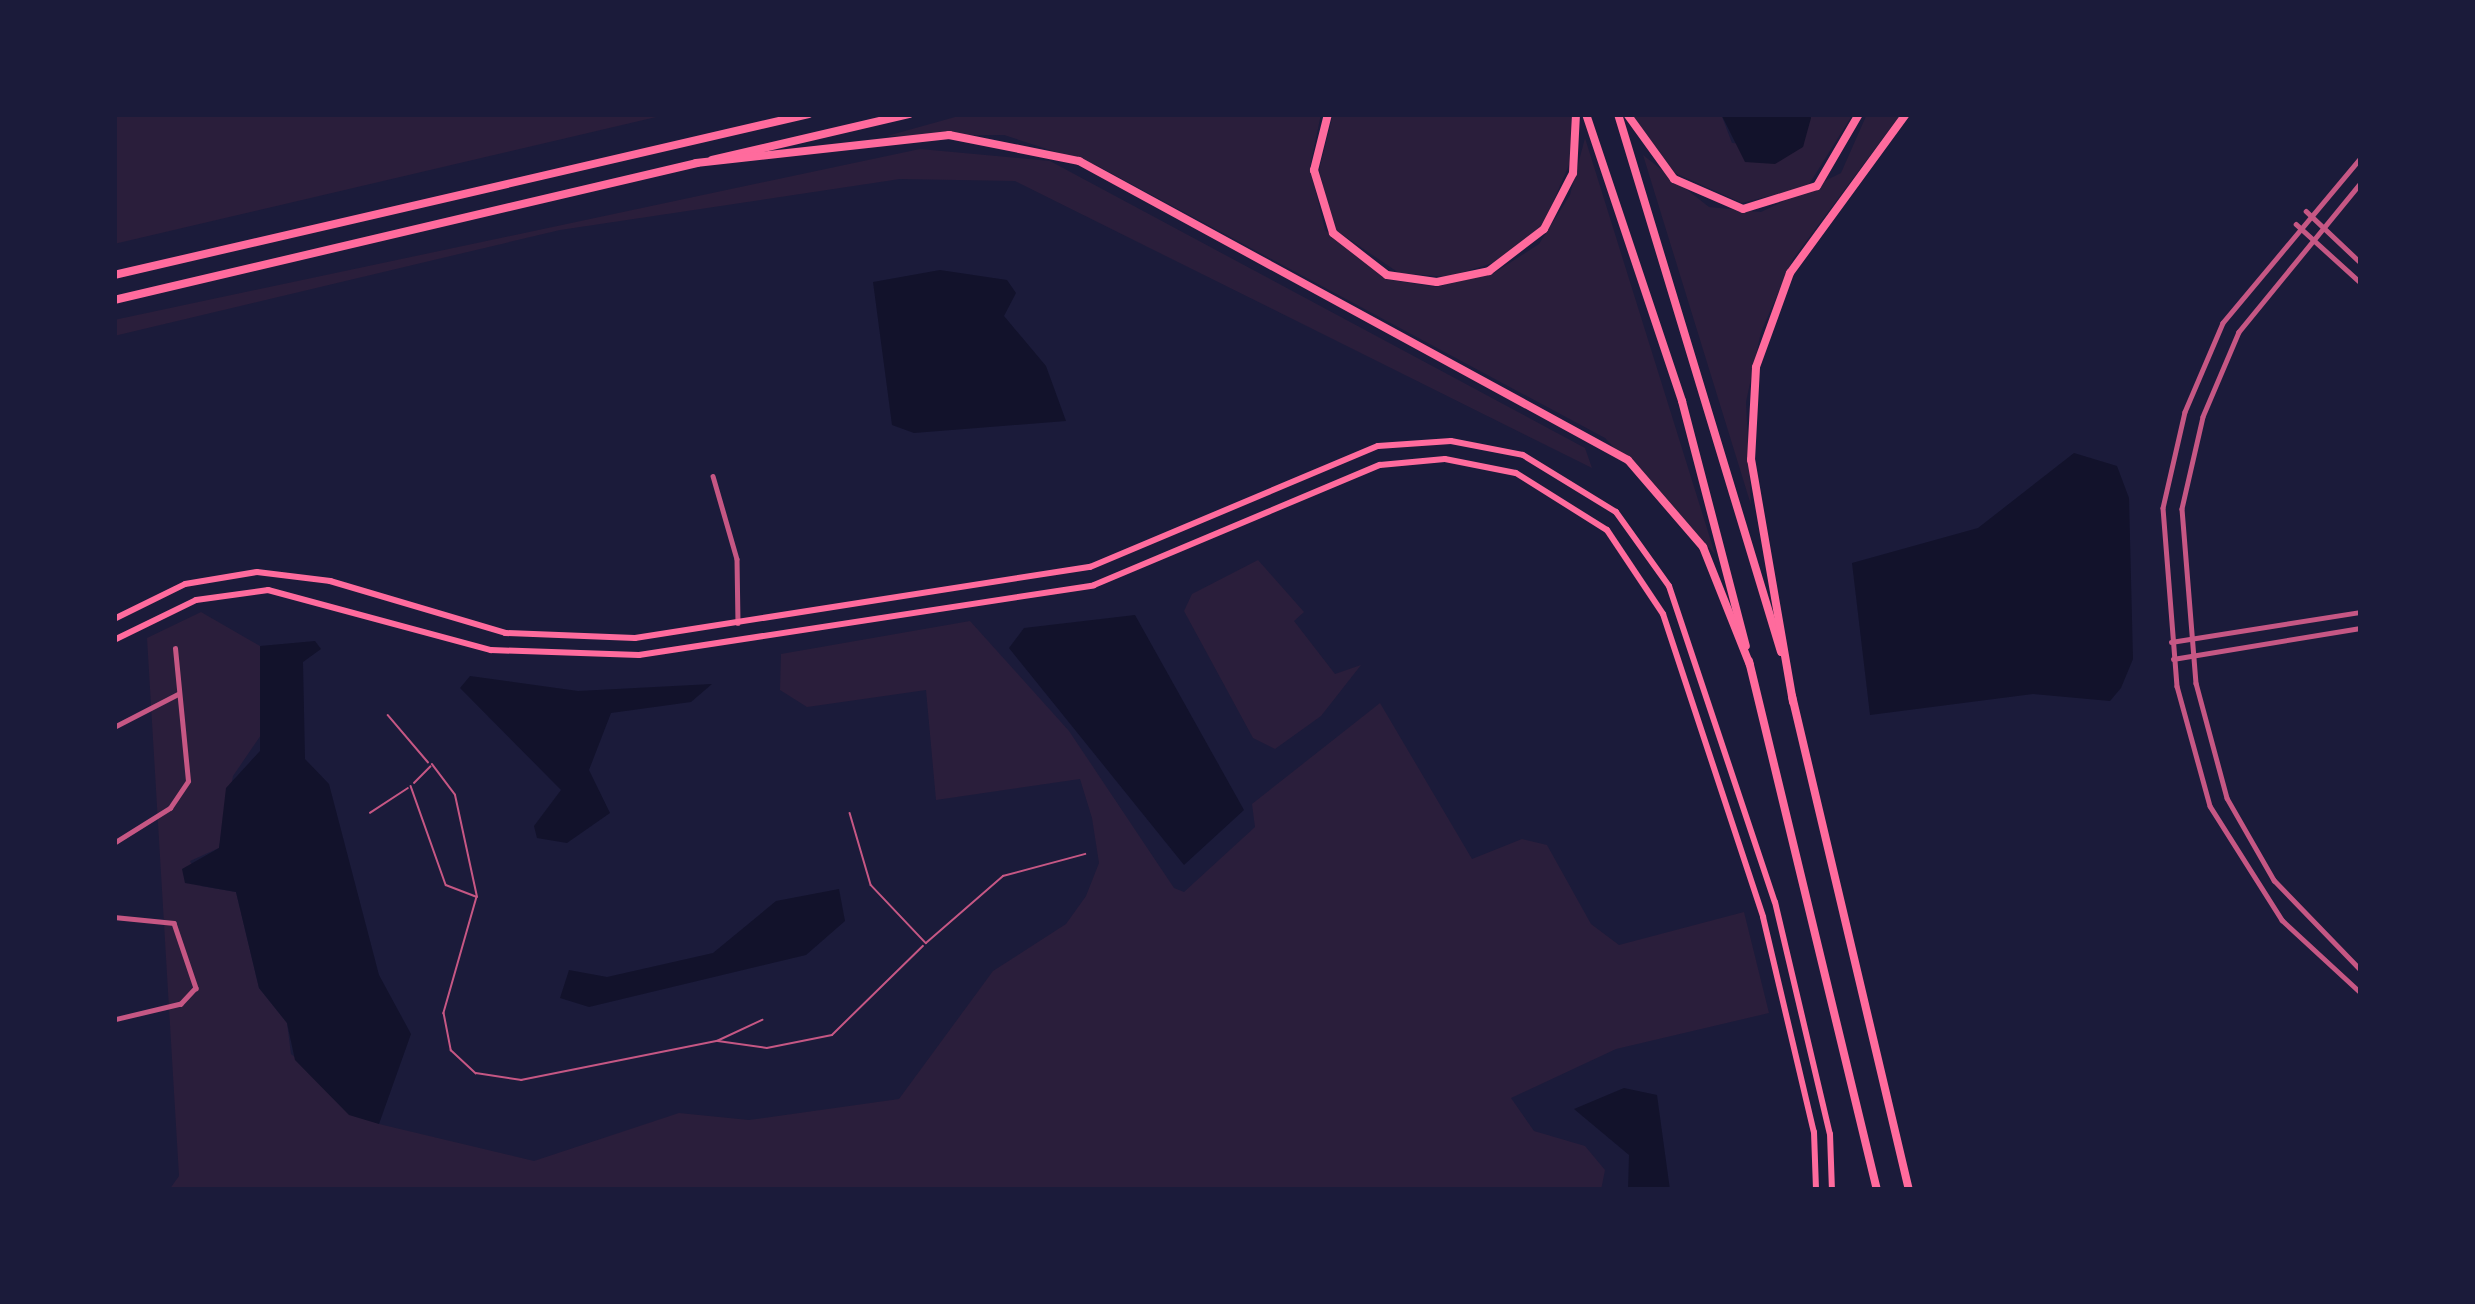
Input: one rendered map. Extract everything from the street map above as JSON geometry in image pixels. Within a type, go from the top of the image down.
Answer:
[{"type":"highway","points":[[114,275],[809,114]]},
{"type":"highway","points":[[114,300],[909,114]]},
{"type":"highway","points":[[1328,114],[1314,170],[1333,233],[1373,268],[1437,282],[1504,263],[1544,229],[1573,173],[1576,114]]},
{"type":"highway","points":[[1586,114],[1692,435],[1876,1190]]},
{"type":"highway","points":[[1618,114],[1793,702],[1909,1190]]},
{"type":"highway","points":[[1627,114],[1674,179],[1743,209],[1816,186],[1859,114]]},
{"type":"highway","points":[[1793,702],[1750,460],[1756,367],[1790,274],[1906,114]]},
{"type":"highway","points":[[696,164],[949,135],[1079,161],[1628,460],[1703,547],[1750,665]]},
{"type":"main road","points":[[114,619],[185,584],[256,572],[542,638],[738,623],[1090,567],[1343,456],[1415,441],[1540,462],[1643,543],[1682,618],[1770,884],[1830,1134],[1832,1190]]},
{"type":"main road","points":[[114,640],[196,600],[268,590],[510,653],[674,651],[1094,585],[1346,475],[1410,460],[1533,480],[1629,554],[1670,631],[1753,882],[1814,1132],[1816,1190]]},
{"type":"main road","points":[[1629,554],[1643,543]]},
{"type":"street","points":[[2361,158],[2306,211],[2238,297],[2185,412],[2163,508],[2173,659],[2210,806],[2275,911],[2361,993]]},
{"type":"street","points":[[2361,183],[2310,236],[2254,307],[2203,417],[2182,509],[2192,656],[2227,798],[2289,899],[2361,970]]},
{"type":"street","points":[[2306,211],[2361,263]]},
{"type":"street","points":[[2296,224],[2361,283]]},
{"type":"street","points":[[713,476],[737,560],[738,623]]},
{"type":"street","points":[[2171,642],[2361,612]]},
{"type":"street","points":[[2173,659],[2361,628]]},
{"type":"street","points":[[114,843],[184,791],[175,649]]},
{"type":"street","points":[[114,727],[180,693]]},
{"type":"street","points":[[2275,911],[2289,899]]},
{"type":"street","points":[[114,917],[174,923],[196,988],[181,1004],[114,1020]]},
{"type":"lane","points":[[388,715],[455,795],[477,897],[444,1013],[451,1050],[476,1073],[521,1080],[718,1041],[762,1020]]},
{"type":"lane","points":[[370,813],[432,765]]},
{"type":"lane","points":[[411,785],[446,885],[477,897]]},
{"type":"lane","points":[[850,813],[871,886],[926,943]]},
{"type":"lane","points":[[718,1041],[766,1048],[832,1035],[1003,876],[1085,854]]},
{"type":"shaded area","points":[[114,114],[669,114],[114,244]]},
{"type":"shaded area","points":[[966,114],[1321,114],[1310,167],[1325,230],[1385,279],[1436,287],[1494,273],[1539,244],[1570,195],[1585,138],[1715,554],[1605,438],[1096,165],[1004,135],[887,136]]},
{"type":"shaded area","points":[[1333,114],[1571,114],[1572,158],[1544,223],[1503,260],[1447,277],[1399,273],[1334,229],[1319,170]]},
{"type":"shaded area","points":[[1631,114],[1721,114],[1732,143],[1803,147],[1810,114],[1853,114],[1808,186],[1742,203],[1675,173]]},
{"type":"shaded area","points":[[1721,114],[1810,114],[1811,118],[1803,147],[1775,164],[1745,162]]},
{"type":"shaded area","points":[[1867,114],[1901,114],[1793,259],[1761,332],[1746,402],[1751,505],[1643,155],[1709,207],[1761,212],[1841,173]]},
{"type":"shaded area","points":[[920,149],[1050,161],[1585,448],[1592,468],[1015,181],[900,179],[560,230],[114,336],[114,320]]},
{"type":"shaded area","points":[[940,270],[1007,280],[1016,293],[1004,316],[1046,366],[1066,421],[914,433],[892,425],[873,282]]},
{"type":"shaded area","points":[[2074,453],[2117,466],[2129,498],[2133,659],[2121,688],[2110,701],[2033,694],[1870,715],[1852,563],[1978,528]]},
{"type":"shaded area","points":[[1258,560],[1304,612],[1294,621],[1335,674],[1361,665],[1321,716],[1275,749],[1253,738],[1184,611],[1192,594]]},
{"type":"shaded area","points":[[201,612],[260,646],[261,735],[233,776],[219,848],[190,861],[201,886],[236,892],[259,988],[287,1023],[291,1054],[379,1124],[534,1161],[679,1113],[749,1120],[899,1099],[993,971],[1066,924],[1086,896],[1099,863],[1092,818],[1080,779],[936,800],[926,690],[807,707],[780,690],[781,654],[970,621],[1069,731],[1174,888],[1184,892],[1255,827],[1252,804],[1380,703],[1472,859],[1522,839],[1547,845],[1591,924],[1619,945],[1744,912],[1769,1013],[1616,1049],[1511,1098],[1534,1131],[1585,1146],[1605,1170],[1601,1190],[169,1190],[179,1176],[147,638]]},
{"type":"shaded area","points":[[1135,615],[1244,810],[1184,865],[1009,648],[1024,628]]},
{"type":"shaded area","points":[[315,641],[321,649],[303,662],[305,759],[329,784],[379,975],[411,1034],[379,1124],[349,1115],[295,1060],[287,1023],[259,988],[236,892],[185,883],[182,869],[219,848],[226,788],[260,751],[260,646]]},
{"type":"shaded area","points":[[470,676],[578,691],[712,684],[691,702],[611,713],[589,770],[610,813],[567,843],[537,838],[534,826],[561,790],[460,688]]},
{"type":"shaded area","points":[[839,889],[845,921],[806,955],[589,1007],[560,998],[569,970],[607,977],[713,953],[776,901]]},
{"type":"shaded area","points":[[1624,1088],[1657,1095],[1670,1190],[1628,1190],[1629,1155],[1574,1109]]}]
